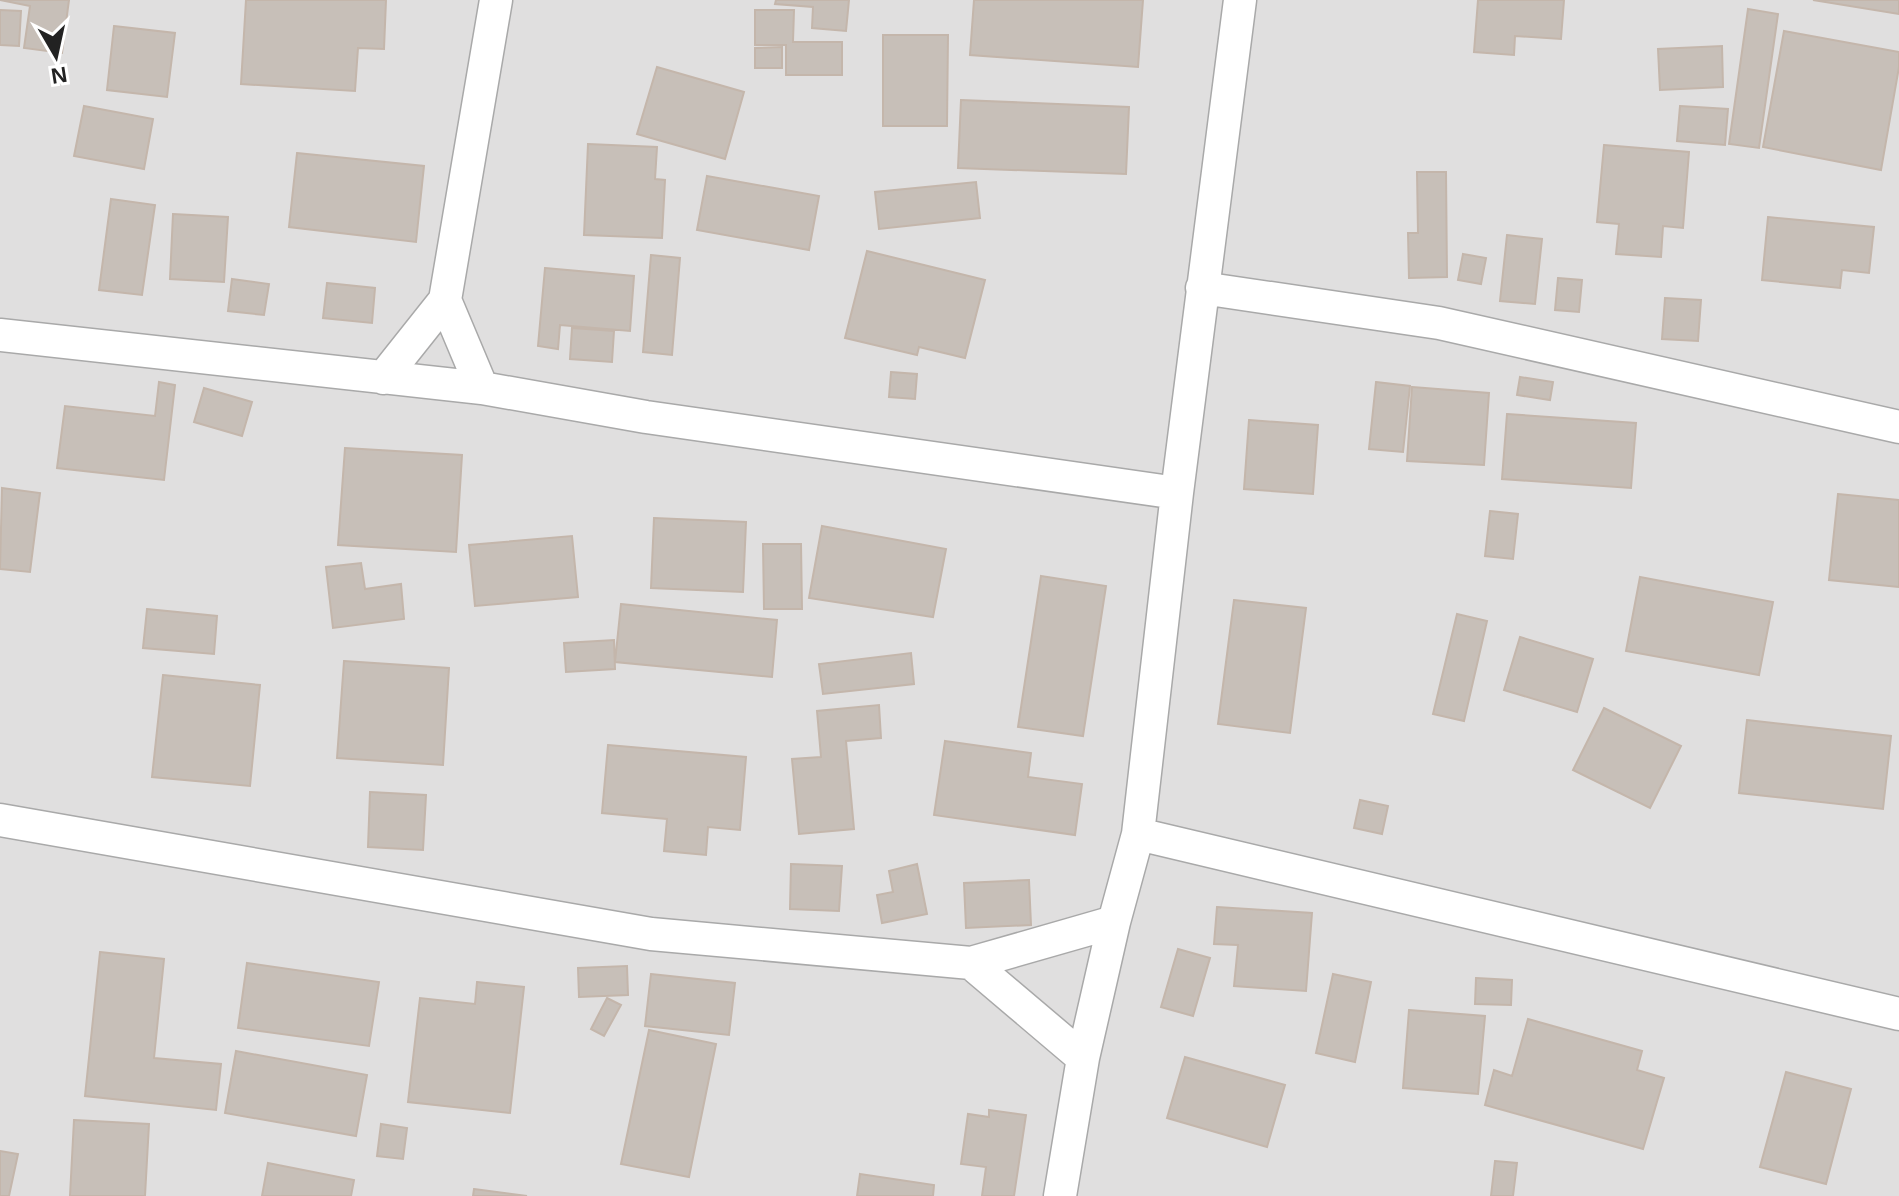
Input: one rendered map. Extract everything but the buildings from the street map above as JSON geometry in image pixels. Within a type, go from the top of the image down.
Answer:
[{"type":"street","points":[[383,378],[445,300],[496,0]]},
{"type":"street","points":[[1060,1196],[1083,1058],[1138,834],[1202,288],[1240,0]]},
{"type":"street","points":[[1202,288],[1439,323],[1899,427]]},
{"type":"street","points":[[445,300],[482,388]]},
{"type":"street","points":[[0,335],[482,388],[646,417],[1177,493]]},
{"type":"street","points":[[0,820],[651,934],[971,963],[1114,922]]},
{"type":"street","points":[[1138,834],[1899,1014]]},
{"type":"street","points":[[971,963],[1083,1058]]},
{"type":"shaded area","points":[[0,0],[1899,0],[1899,1196],[0,1196]]}]
